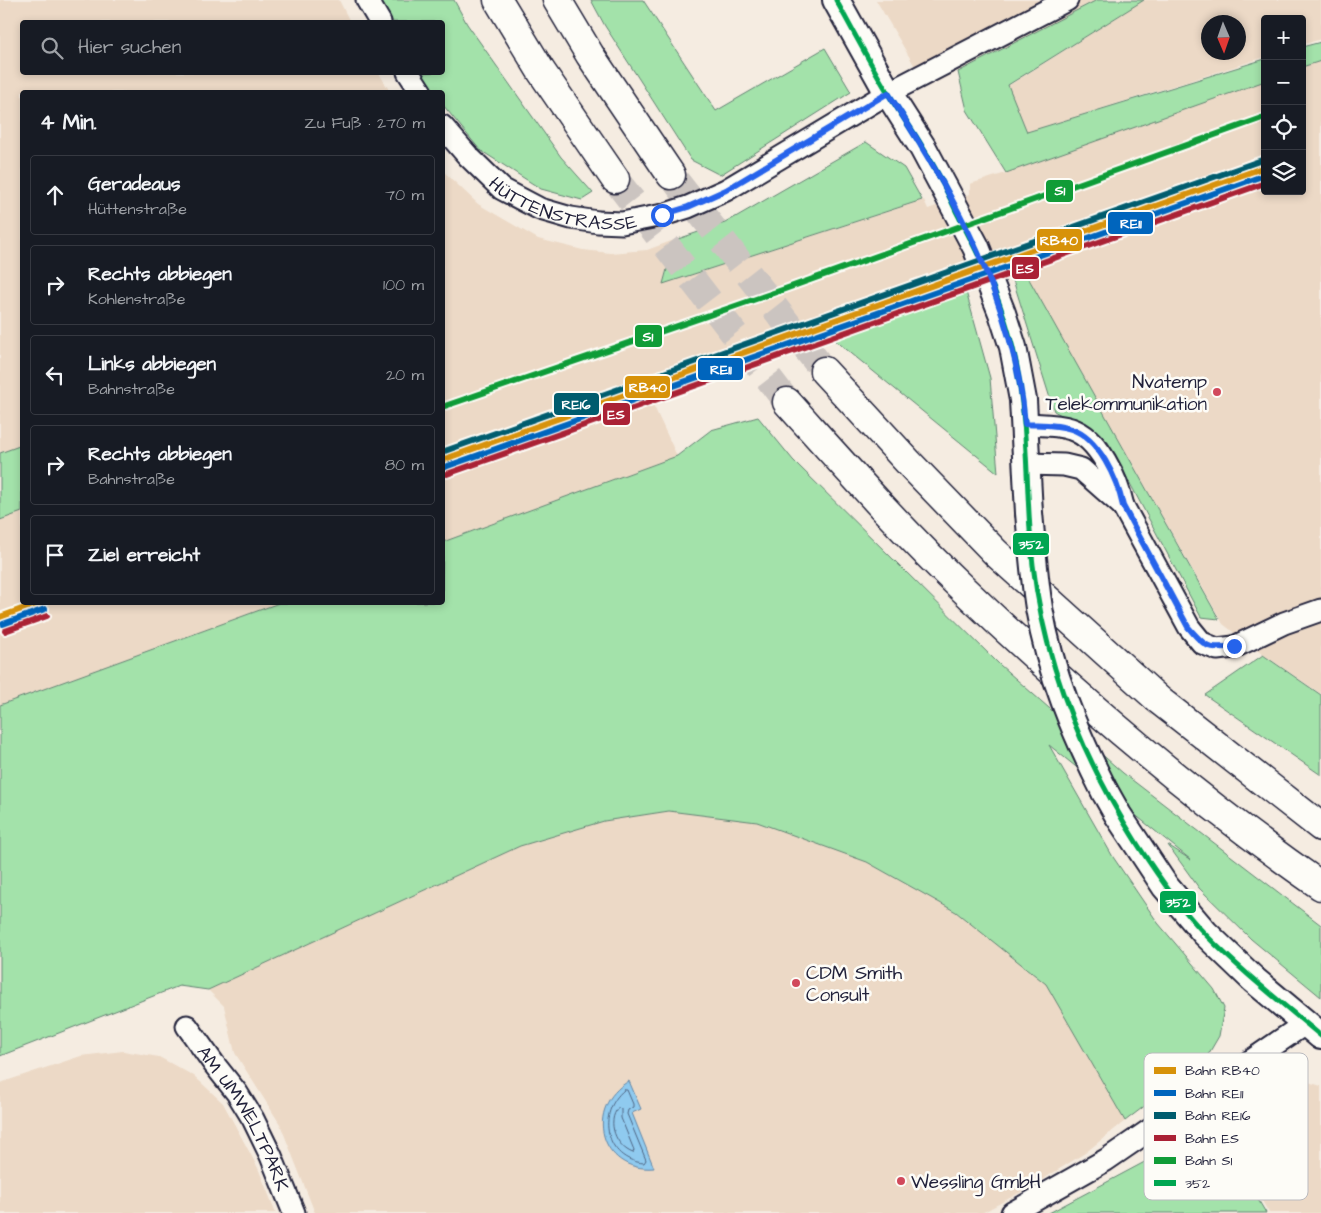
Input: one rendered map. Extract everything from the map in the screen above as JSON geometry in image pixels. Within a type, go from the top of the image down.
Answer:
[{"type":"highway","points":[[498,0],[541,71],[614,179]]},
{"type":"highway","points":[[557,0],[590,55],[671,175]]},
{"type":"highway","points":[[824,371],[996,553],[1160,701],[1321,827]]},
{"type":"highway","points":[[787,402],[875,498],[962,588],[1027,648],[1110,722],[1196,793],[1321,886]]},
{"type":"highway","points":[[1273,791],[1321,803]]},
{"type":"street","points":[[367,0],[379,20]]},
{"type":"street","points":[[836,0],[888,93],[923,148],[979,255],[1002,313],[1013,347],[1023,400],[1035,580],[1047,645],[1072,723],[1105,792],[1126,828],[1165,886],[1204,934],[1254,980],[1314,1029],[1274,1053]]},
{"type":"street","name":"HÜTTENSTRASSE","points":[[445,129],[468,156],[502,189],[540,209],[571,218],[598,222],[622,223],[662,215],[688,207],[726,190],[888,93],[1067,0]]},
{"type":"street","points":[[410,75],[420,90]]},
{"type":"street","points":[[1025,424],[1070,428],[1085,434],[1104,460],[1118,487],[1123,506],[1188,627],[1202,643],[1217,649],[1234,646],[1284,623],[1321,610]]},
{"type":"street","points":[[1027,464],[1064,465],[1081,469],[1123,506]]},
{"type":"street","name":"AM UMWELTPARK","points":[[188,1026],[237,1093],[253,1119],[271,1156],[294,1213]]},
{"type":"street","points":[[1012,1213],[1106,1160],[1144,1135]]},
{"type":"shaded area","points":[[0,0],[339,0],[349,20],[20,20],[20,75],[380,75],[389,90],[20,90],[20,605],[274,605],[0,705]]},
{"type":"shaded area","points":[[876,0],[1097,0],[927,87]]},
{"type":"shaded area","points":[[1144,0],[1321,0],[1321,39],[1306,44],[1306,15],[1261,15],[1261,58],[1027,132],[1008,86]]},
{"type":"shaded area","points":[[1321,61],[1321,694],[1258,651],[1223,624],[1020,264],[963,283],[946,293],[905,308],[897,308],[650,398],[677,456],[445,541],[445,173],[478,204],[538,239],[583,250],[610,253],[647,250],[674,240],[663,284],[924,200],[928,209],[970,194],[970,184],[1261,82],[1261,195],[1306,195],[1306,66]]},
{"type":"shaded area","points":[[669,811],[757,822],[867,862],[956,912],[1046,983],[1125,1121],[1085,1153],[1032,1186],[982,1213],[315,1213],[280,1124],[235,1053],[224,1006],[208,990],[520,846],[604,821]]},
{"type":"shaded area","points":[[123,1051],[159,1057],[194,1076],[223,1103],[258,1168],[276,1213],[0,1213],[0,1083],[81,1056]]},
{"type":"shaded area","points":[[1308,1082],[1321,1086],[1321,1213],[1269,1213],[1261,1200],[1308,1200]]},
{"type":"green space","points":[[380,0],[454,0],[467,24],[561,157],[593,193],[582,200],[541,189],[480,150],[445,107],[445,90],[433,90],[423,75],[445,75],[445,20],[392,20]]},
{"type":"green space","points":[[591,0],[643,0],[716,111],[825,48],[851,92],[720,175],[691,160],[605,26]]},
{"type":"green space","points":[[1097,0],[1144,0],[1008,85],[1027,132],[1261,60],[1261,82],[1006,173],[967,110],[958,72]]},
{"type":"green space","points":[[1321,42],[1321,61],[1306,66],[1306,46]]},
{"type":"green space","points":[[866,142],[904,168],[922,200],[663,284],[675,240],[725,223]]},
{"type":"green space","points":[[1025,272],[1219,619],[1201,617],[1108,442],[1054,411],[1013,280]]},
{"type":"green space","points":[[965,288],[990,378],[998,473],[830,336]]},
{"type":"green space","points":[[758,417],[793,460],[1000,665],[1123,773],[1321,925],[1321,997],[1251,939],[1199,888],[1168,845],[1191,860],[1049,745],[1113,857],[1158,923],[1214,989],[1224,1008],[1219,1036],[1209,1053],[1144,1053],[1144,1107],[1125,1121],[1046,984],[956,912],[867,862],[757,822],[669,811],[604,821],[520,846],[208,990],[179,986],[0,1056],[0,705],[274,605],[445,605],[445,541],[677,456],[711,430]]},
{"type":"green space","points":[[20,446],[20,513],[0,520],[0,453]]},
{"type":"green space","points":[[1263,655],[1321,695],[1321,775],[1205,695]]},
{"type":"green space","points":[[1144,1162],[1144,1200],[1258,1200],[1266,1213],[1049,1213]]},
{"type":"water","points":[[629,1081],[641,1109],[632,1113],[654,1168],[636,1167],[621,1160],[610,1150],[604,1136],[602,1121],[606,1106],[615,1092]]},
{"type":"tunnel","points":[[671,175],[824,371]]},
{"type":"tunnel","points":[[615,179],[787,402]]},
{"type":"rail line","name":"S1","points":[[445,406],[782,290],[1261,118]]},
{"type":"rail line","name":"RE16","points":[[445,451],[1261,160]]},
{"type":"rail line","name":"RB40","points":[[445,459],[1261,168]]},
{"type":"rail line","name":"RE11","points":[[445,467],[1261,176]]},
{"type":"rail line","name":"ES","points":[[447,474],[1261,184]]},
{"type":"rail line","name":"RB40","points":[[0,617],[33,605]]},
{"type":"rail line","name":"RE11","points":[[3,624],[45,609]]},
{"type":"rail line","name":"ES","points":[[5,631],[47,616]]},
{"type":"transit line","name":"352","points":[[836,0],[881,82],[937,171],[985,269],[1003,314],[1015,359],[1024,417],[1030,535],[1039,603],[1057,675],[1069,711],[1084,745],[1100,779],[1138,845],[1161,880],[1187,913],[1205,934],[1233,961],[1321,1036]]},
{"type":"place","name":"Nvatemp Telekommunikation","points":[[1217,392]]},
{"type":"place","name":"CDM Smith Consult","points":[[796,983]]},
{"type":"place","name":"Wessling GmbH","points":[[901,1181]]},
{"type":"route","points":[[662,215],[688,207],[726,190],[888,93],[923,148],[976,247],[1013,347],[1023,400],[1025,424],[1070,428],[1085,434],[1104,460],[1118,487],[1123,506],[1188,627],[1202,643],[1217,649],[1234,646]]}]
